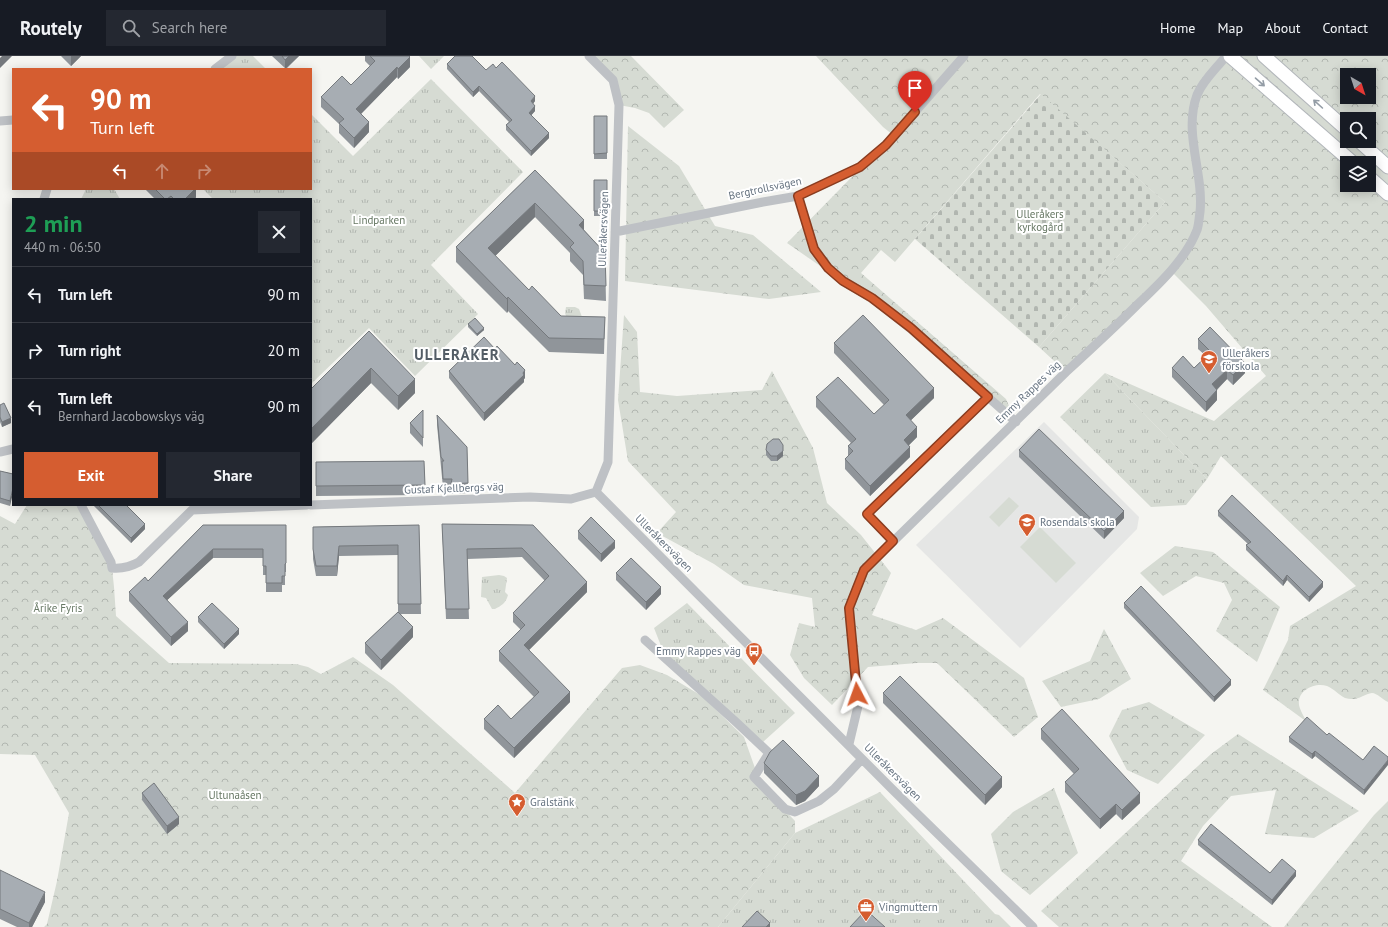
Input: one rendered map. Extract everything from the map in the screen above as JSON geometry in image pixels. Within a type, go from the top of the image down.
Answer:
[{"type":"main road","points":[[1230,56],[1345,156]]},
{"type":"main road","points":[[1264,56],[1340,124]]},
{"type":"main road","points":[[1367,148],[1388,167]]},
{"type":"main road","points":[[1376,183],[1388,194]]},
{"type":"street","points":[[216,68],[232,56]]},
{"type":"street","name":"Ulleråkersvägen","points":[[588,56],[613,80],[619,106],[608,462],[596,492],[862,759],[1033,927]]},
{"type":"street","name":"Bergtrollsvägen","points":[[615,232],[798,196],[860,167],[886,145],[964,56]]},
{"type":"street","name":"Emmy Rappes väg","points":[[848,744],[858,706],[849,608],[864,570],[1171,271],[1193,238],[1197,229],[1201,200],[1192,128],[1193,115],[1198,94],[1203,84],[1226,56]]},
{"type":"street","points":[[0,121],[12,120]]},
{"type":"street","points":[[798,196],[814,249],[828,268],[843,281],[872,298],[911,328],[1016,422]]},
{"type":"street","points":[[893,541],[867,514],[988,397]]},
{"type":"street","points":[[0,452],[12,449]]},
{"type":"street","name":"Gustaf Kjellbergs väg","points":[[312,505],[530,497],[571,500],[596,492]]},
{"type":"street","points":[[82,506],[111,562],[112,568],[126,567],[139,562],[192,510],[284,506]]},
{"type":"street","points":[[645,640],[769,754],[754,776],[785,809],[795,812],[819,801],[834,789],[862,759]]},
{"type":"shaded area","name":"Rosendals skola","points":[[1044,422],[1139,517],[1137,529],[1020,648],[916,545]]},
{"type":"green space","points":[[232,56],[253,56],[265,68],[216,68]]},
{"type":"green space","points":[[419,56],[444,56],[431,69]]},
{"type":"green space","points":[[589,56],[631,56],[684,110],[664,128],[649,113],[635,108],[619,105],[613,80]]},
{"type":"green space","points":[[816,56],[1388,56],[1388,702],[1374,693],[1349,699],[1343,697],[1327,686],[1312,686],[1304,691],[1299,700],[1302,714],[1307,722],[1263,690],[1288,640],[1290,626],[1356,586],[1221,456],[1207,479],[1105,373],[1214,421],[1266,376],[1206,306],[1171,271],[1066,372],[1039,347],[1165,202],[1040,94],[895,262],[881,250],[861,273],[1006,399],[1016,422],[911,329],[787,243],[893,135],[883,127]]},
{"type":"green space","name":"Lindparken","points":[[431,79],[523,172],[431,265],[478,314],[415,376],[369,328],[312,383],[312,198],[212,198],[204,190],[312,190],[312,115],[353,156]]},
{"type":"green space","name":"Ulleråkers kyrkogård","points":[[1041,94],[1165,202],[1039,347],[915,239]]},
{"type":"green space","points":[[628,126],[679,166],[715,226],[753,235],[821,292],[769,299],[625,281]]},
{"type":"green space","points":[[86,190],[115,190],[119,198],[82,198]]},
{"type":"green space","points":[[566,307],[575,307],[579,309],[582,317],[567,319],[565,313]]},
{"type":"green space","points":[[624,315],[637,332],[640,392],[677,396],[762,390],[772,371],[813,448],[827,503],[861,535],[891,573],[872,615],[916,630],[943,618],[1024,678],[1038,717],[1014,737],[937,663],[868,667],[832,705],[804,678],[790,655],[799,623],[815,627],[812,598],[744,585],[714,564],[657,533],[676,512],[628,461],[618,400]]},
{"type":"green space","points":[[1105,373],[1207,479],[1186,505],[1151,507],[1060,417]]},
{"type":"green space","points":[[1009,497],[1019,506],[999,527],[989,517]]},
{"type":"green space","name":"Ultunaåsen","points":[[26,506],[81,506],[112,568],[116,616],[169,663],[296,664],[308,667],[321,674],[353,657],[393,685],[515,793],[622,668],[640,665],[667,675],[702,696],[744,737],[761,785],[795,821],[795,833],[718,927],[44,927],[47,924],[57,881],[69,813],[35,755],[0,754],[0,516],[15,524]]},
{"type":"green space","points":[[1040,527],[1076,563],[1056,583],[1020,547]]},
{"type":"green space","points":[[1175,546],[1213,552],[1280,607],[1257,662],[1216,631],[1232,600],[1224,583],[1196,576],[1163,596],[1140,573]]},
{"type":"green space","points":[[499,575],[507,578],[505,592],[508,595],[503,604],[495,609],[492,609],[486,598],[481,597],[482,577]]},
{"type":"green space","points":[[687,603],[795,713],[763,742],[663,651],[654,628]]},
{"type":"green space","points":[[1104,629],[1131,679],[1099,699],[1061,707],[1042,681],[1090,661]]},
{"type":"green space","points":[[1149,702],[1205,735],[1158,784],[1127,770],[1109,736],[1122,710]]},
{"type":"green space","points":[[1238,734],[1359,811],[1314,838],[1265,834],[1276,790],[1231,796],[1203,826],[1181,861],[1272,927],[1059,927],[1041,911],[1211,754]]},
{"type":"green space","points":[[1054,788],[1078,853],[1030,895],[1001,871],[991,834],[1013,812]]},
{"type":"green space","points":[[880,792],[995,914],[999,915],[1011,927],[718,927],[795,833]]},
{"type":"green space","points":[[1388,801],[1388,927],[1284,927],[1374,815]]},
{"type":"building","points":[[282,56],[289,56],[285,60]]},
{"type":"building","points":[[370,56],[410,57],[398,69],[397,67],[356,109],[369,122],[354,138],[339,123],[344,119],[321,97],[342,76],[351,85],[375,61]]},
{"type":"building","points":[[455,56],[472,56],[486,70],[493,64],[496,68],[502,62],[535,96],[531,101],[535,106],[529,113],[549,133],[531,151],[506,125],[512,120],[479,86],[473,92],[447,64]]},
{"type":"building","points":[[594,116],[607,116],[607,153],[594,154]]},
{"type":"building","points":[[535,170],[584,220],[579,225],[605,253],[606,286],[584,285],[583,261],[570,247],[574,243],[535,203],[488,248],[529,290],[532,286],[561,316],[605,317],[604,339],[549,338],[508,297],[507,299],[456,247]]},
{"type":"building","points":[[594,180],[607,180],[607,211],[594,211]]},
{"type":"building","points":[[156,190],[194,190],[186,198],[173,198],[171,196],[164,198]]},
{"type":"building","points":[[863,315],[934,388],[906,415],[917,427],[904,440],[910,447],[870,486],[845,459],[853,451],[848,446],[856,439],[816,397],[838,377],[874,414],[889,400],[834,343]]},
{"type":"building","points":[[475,318],[484,328],[477,334],[468,324]]},
{"type":"building","name":"Ulleråkers förskola","points":[[1210,327],[1245,363],[1233,375],[1227,370],[1212,384],[1217,390],[1206,402],[1172,368],[1183,356],[1194,368],[1211,352],[1198,339]]},
{"type":"building","points":[[369,331],[415,379],[398,396],[371,368],[312,428],[312,388]]},
{"type":"building","points":[[484,337],[495,349],[497,346],[515,365],[517,362],[525,370],[523,373],[524,375],[484,413],[449,371]]},
{"type":"building","points":[[4,403],[11,418],[2,422],[0,417],[0,405]]},
{"type":"building","points":[[423,410],[423,438],[410,423]]},
{"type":"building","points":[[437,415],[467,447],[468,483],[451,484],[452,479],[443,479],[442,461],[444,461],[441,457]]},
{"type":"building","points":[[1039,429],[1124,511],[1104,531],[1019,450]]},
{"type":"building","points":[[773,439],[779,439],[783,445],[783,451],[777,456],[771,456],[766,450],[767,444]]},
{"type":"building","points":[[424,461],[425,485],[316,486],[316,462]]},
{"type":"building","points":[[0,471],[12,474],[12,492],[10,501],[0,498]]},
{"type":"building","points":[[1232,495],[1323,582],[1309,597],[1287,575],[1283,581],[1246,545],[1251,542],[1218,511]]},
{"type":"building","points":[[99,506],[127,506],[145,524],[131,538]]},
{"type":"building","points":[[591,517],[615,541],[601,554],[578,531]]},
{"type":"building","points":[[442,524],[533,525],[587,582],[524,645],[570,692],[514,748],[484,719],[498,705],[511,719],[539,692],[499,651],[525,625],[513,613],[549,576],[522,548],[467,549],[469,609],[446,609]]},
{"type":"building","points":[[203,525],[286,525],[285,576],[282,576],[282,583],[266,583],[266,566],[263,566],[263,549],[213,549],[163,596],[188,622],[171,637],[129,592],[145,577],[148,581]]},
{"type":"building","points":[[419,525],[421,604],[398,604],[398,545],[339,546],[337,566],[316,566],[313,549],[313,527]]},
{"type":"building","points":[[631,558],[661,587],[646,602],[616,573]]},
{"type":"building","points":[[1141,586],[1231,680],[1214,697],[1124,603]]},
{"type":"building","points":[[212,603],[239,629],[224,644],[198,617]]},
{"type":"building","points":[[398,612],[413,627],[381,660],[365,643]]},
{"type":"building","points":[[900,676],[1002,777],[985,795],[883,693]]},
{"type":"building","points":[[1062,709],[1140,793],[1122,810],[1116,804],[1100,819],[1065,782],[1079,769],[1041,729]]},
{"type":"building","points":[[1307,717],[1327,735],[1329,733],[1363,760],[1374,746],[1388,757],[1388,760],[1364,790],[1315,751],[1312,754],[1289,737]]},
{"type":"building","points":[[783,740],[819,776],[805,791],[796,795],[764,763],[770,752]]},
{"type":"building","points":[[154,783],[179,817],[167,826],[142,793]]},
{"type":"building","points":[[1211,824],[1270,873],[1282,859],[1296,871],[1272,900],[1198,840]]},
{"type":"building","points":[[0,870],[45,892],[29,923],[0,909]]},
{"type":"building","points":[[866,910],[885,927],[850,927]]},
{"type":"building","points":[[757,911],[770,923],[766,927],[742,927]]},
{"type":"place","name":"Ulleråkers förskola","points":[[1209,374]]},
{"type":"place","name":"Rosendals skola","points":[[1027,537]]},
{"type":"place","name":"Emmy Rappes väg","points":[[754,666]]},
{"type":"place","name":"Gralstänk","points":[[517,817]]},
{"type":"place","name":"Vingmuttern","points":[[866,922]]},
{"type":"district","name":"ULLERÅKER","points":[[457,354]]},
{"type":"route","points":[[857,694],[849,608],[864,570],[893,541],[867,514],[988,397],[911,328],[872,298],[843,281],[828,268],[814,249],[798,196],[860,167],[886,145],[915,112]]},
{"type":"park label","name":"Årike Fyris","points":[[58,608]]}]
